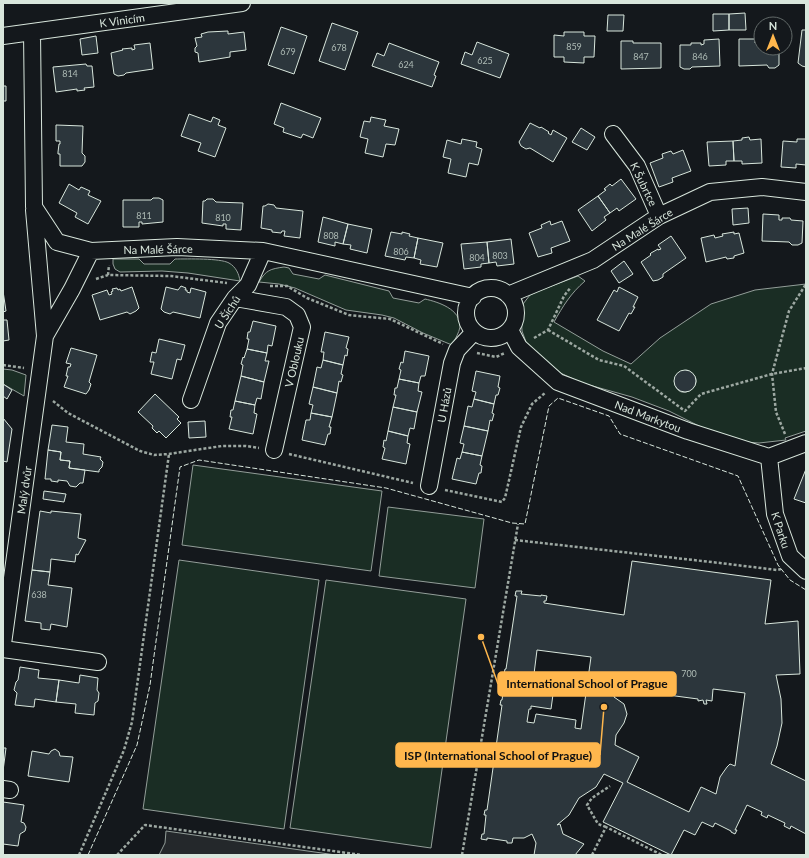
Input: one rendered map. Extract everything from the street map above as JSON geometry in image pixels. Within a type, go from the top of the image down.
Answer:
[{"type":"street","name":"K Vinicím","points":[[3,36],[242,3]]},
{"type":"street","points":[[32,32],[34,207]]},
{"type":"street","name":"K Šubrtce","points":[[613,134],[637,166],[659,216]]},
{"type":"street","name":"Na Malé Šárce","points":[[508,295],[593,260],[659,216],[710,192],[762,187],[806,192]]},
{"type":"street","name":"Na Malé Šárce","points":[[34,207],[56,242],[91,251],[177,247],[263,251],[473,297]]},
{"type":"street","name":"Malý dvůr","points":[[3,644],[46,336],[34,207]]},
{"type":"street","name":"Malý dvůr","points":[[46,336],[91,251]]},
{"type":"street","name":"U Šíchů","points":[[191,400],[218,323],[235,298],[248,285],[263,251]]},
{"type":"street","points":[[486,289],[501,290],[508,295],[513,301],[516,316],[514,324],[510,330],[496,338],[488,338],[474,332],[469,326],[466,311],[468,303],[473,297],[486,289]]},
{"type":"street","name":"V Oblouku","points":[[235,298],[286,307],[297,315],[302,327],[274,450]]},
{"type":"street","name":"Nad Markytou","points":[[510,330],[519,347],[558,382],[688,431],[769,457]]},
{"type":"street","name":"U Házů","points":[[429,486],[452,363],[457,350],[474,332]]},
{"type":"street","points":[[769,457],[806,443]]},
{"type":"street","name":"K Parku","points":[[769,457],[775,514],[790,556],[802,568]]},
{"type":"street","points":[[3,649],[98,662]]},
{"type":"path","points":[[72,289],[108,275],[171,276],[248,285],[288,286],[307,298],[349,315],[390,319],[457,350],[496,357],[519,347],[548,330],[564,296],[574,284]]},
{"type":"path","points":[[791,449],[776,412],[772,374],[789,311],[806,284]]},
{"type":"path","points":[[548,330],[599,360],[624,366],[685,411],[701,394],[772,374],[806,368]]},
{"type":"path","points":[[3,365],[41,370]]},
{"type":"path","points":[[52,399],[68,413],[140,451],[154,455],[222,446],[246,446],[274,450],[502,502],[505,498],[521,426],[532,404],[558,382]]},
{"type":"path","points":[[79,855],[124,750],[132,722],[169,454]]},
{"type":"path","points":[[462,855],[518,524]]},
{"type":"path","points":[[515,540],[777,570],[802,568]]},
{"type":"path","points":[[610,786],[592,798],[587,805],[598,824],[662,855]]},
{"type":"path","points":[[117,855],[145,825],[362,855]]},
{"type":"path","points":[[592,855],[606,827]]},
{"type":"green space","points":[[113,259],[139,259],[144,264],[170,264],[175,259],[225,261],[234,267],[238,273],[240,281],[188,273],[162,271],[120,272],[115,269]]},
{"type":"green space","points":[[275,268],[289,268],[293,274],[319,279],[325,275],[389,291],[393,298],[419,303],[425,299],[442,304],[457,315],[460,327],[459,332],[452,345],[423,333],[394,318],[346,310],[295,288],[279,284],[259,282],[269,271]]},
{"type":"green space","points":[[578,276],[585,281],[568,300],[554,322],[603,351],[631,364],[660,338],[711,304],[755,290],[806,284],[806,431],[785,438],[786,440],[759,443],[746,442],[715,434],[669,411],[632,397],[582,383],[554,370],[532,350],[526,342],[522,331],[521,313],[523,304],[530,295]],"holes":[[[687,370],[694,375],[696,380],[692,389],[688,392],[678,390],[674,382],[677,374]]]},
{"type":"green space","points":[[3,369],[12,370],[26,375],[24,396],[3,384]]},
{"type":"green space","points":[[193,465],[382,491],[371,571],[182,545]]},
{"type":"green space","points":[[388,507],[484,519],[475,588],[379,576]]},
{"type":"green space","points":[[179,560],[319,580],[284,829],[143,809]]},
{"type":"green space","points":[[326,580],[466,599],[431,848],[290,828]]},
{"type":"shaded area","points":[[166,831],[336,855],[159,855],[165,843]]},
{"type":"building","points":[[745,13],[746,30],[729,30],[729,14]]},
{"type":"building","points":[[713,14],[729,14],[729,30],[713,31]]},
{"type":"building","points":[[608,15],[624,15],[623,31],[607,31]]},
{"type":"building","points":[[332,23],[358,32],[345,70],[319,61]]},
{"type":"building","points":[[281,27],[307,36],[294,74],[268,65]]},
{"type":"building","points":[[802,30],[806,30],[806,67],[798,63]]},
{"type":"building","points":[[228,31],[228,34],[244,32],[246,50],[230,52],[230,57],[199,62],[198,53],[195,52],[195,48],[197,46],[195,38],[202,37],[201,34],[208,32]]},
{"type":"building","points":[[564,32],[584,32],[584,36],[595,36],[594,57],[584,57],[584,63],[564,62],[564,57],[554,57],[554,35],[564,36]]},
{"type":"building","points":[[96,36],[98,53],[82,55],[80,39]]},
{"type":"building","points":[[719,39],[720,66],[692,67],[690,69],[680,67],[680,45],[701,43],[701,45],[704,44],[704,40]]},
{"type":"building","points":[[739,39],[753,39],[753,56],[779,56],[779,65],[775,68],[769,68],[767,65],[739,66]]},
{"type":"building","points":[[621,41],[633,41],[633,43],[661,43],[661,68],[621,69]]},
{"type":"building","points":[[477,42],[509,54],[500,78],[461,64],[465,52],[472,55]]},
{"type":"building","points":[[150,43],[153,69],[126,73],[118,76],[114,74],[111,53],[123,50],[122,49],[132,48],[132,50],[135,49],[134,45]]},
{"type":"building","points":[[389,43],[439,62],[434,75],[436,76],[432,87],[372,66],[377,53],[384,56]]},
{"type":"building","points":[[86,64],[87,66],[92,66],[94,87],[84,88],[85,90],[77,91],[77,89],[56,92],[53,67]]},
{"type":"building","points":[[3,86],[6,86],[6,101],[3,101]]},
{"type":"building","points":[[281,103],[321,118],[313,138],[303,134],[301,138],[283,132],[284,128],[274,124]]},
{"type":"building","points":[[189,114],[211,122],[213,117],[220,120],[218,125],[226,128],[215,157],[198,151],[201,143],[181,136]]},
{"type":"building","points":[[371,117],[386,120],[384,126],[399,129],[395,145],[386,144],[383,157],[365,153],[368,139],[360,137],[364,121],[370,122]]},
{"type":"building","points":[[530,123],[540,128],[541,127],[551,135],[553,130],[567,138],[553,162],[530,148],[526,149],[521,146],[519,142]]},
{"type":"building","points":[[56,125],[83,126],[82,153],[85,156],[85,162],[82,166],[60,166],[60,154],[58,154],[58,152],[60,141],[56,141]]},
{"type":"building","points":[[581,128],[595,137],[587,150],[572,142]]},
{"type":"building","points":[[749,137],[750,140],[761,139],[762,163],[742,164],[742,161],[734,161],[733,141],[742,140],[742,138]]},
{"type":"building","points":[[462,139],[477,142],[476,147],[482,149],[478,165],[469,163],[466,177],[448,173],[451,159],[443,157],[447,140],[461,144]]},
{"type":"building","points":[[797,139],[806,139],[806,165],[796,164],[796,168],[781,167],[783,141],[797,142]]},
{"type":"building","points":[[733,141],[734,161],[726,161],[726,165],[709,166],[707,142]]},
{"type":"building","points":[[683,150],[691,171],[672,178],[673,182],[659,187],[650,163],[663,158],[662,154],[671,151],[673,154]]},
{"type":"building","points":[[621,179],[636,199],[619,211],[617,208],[610,213],[598,196],[606,190],[604,189],[610,184],[612,186]]},
{"type":"building","points":[[69,184],[79,190],[81,187],[90,191],[88,195],[101,201],[88,224],[75,217],[77,213],[59,203]]},
{"type":"building","points":[[598,196],[610,213],[604,217],[606,220],[592,231],[578,210]]},
{"type":"building","points":[[153,198],[163,200],[163,222],[142,224],[142,222],[139,222],[139,227],[123,227],[123,200],[151,200]]},
{"type":"building","points":[[213,199],[216,202],[243,203],[241,230],[226,229],[226,224],[223,224],[223,226],[202,223],[203,201]]},
{"type":"building","points":[[268,204],[274,205],[276,208],[303,211],[300,238],[284,236],[285,231],[282,231],[281,233],[272,232],[272,230],[261,228],[263,206]]},
{"type":"building","points":[[748,208],[749,223],[733,225],[732,209]]},
{"type":"building","points":[[763,214],[779,215],[779,220],[782,220],[782,218],[790,218],[791,220],[803,221],[802,243],[792,245],[789,242],[762,241]]},
{"type":"building","points":[[323,217],[348,224],[343,244],[335,242],[335,246],[318,242]]},
{"type":"building","points":[[550,221],[551,225],[562,221],[570,241],[551,248],[552,253],[538,257],[529,233],[542,228],[541,225]]},
{"type":"building","points":[[348,224],[372,229],[367,253],[350,249],[351,245],[343,244]]},
{"type":"building","points":[[391,232],[402,234],[402,232],[410,234],[409,236],[418,238],[414,258],[406,257],[405,260],[385,256]]},
{"type":"building","points":[[734,232],[734,234],[739,233],[744,253],[734,256],[734,258],[727,259],[726,257],[706,262],[701,238],[714,235],[715,238],[723,236],[722,234]]},
{"type":"building","points":[[671,236],[686,258],[663,274],[663,277],[653,281],[641,262],[651,255],[651,253],[661,249],[658,245]]},
{"type":"building","points":[[418,238],[443,243],[437,267],[420,264],[421,260],[414,258]]},
{"type":"building","points":[[511,239],[514,264],[497,266],[496,262],[489,263],[487,242]]},
{"type":"building","points":[[487,242],[489,263],[481,264],[481,267],[464,269],[461,244]]},
{"type":"building","points":[[624,261],[633,274],[619,283],[611,271]]},
{"type":"building","points":[[181,286],[186,288],[185,290],[190,293],[191,288],[206,292],[200,318],[173,312],[170,314],[161,309],[166,287],[178,290]]},
{"type":"building","points":[[132,287],[139,308],[130,314],[127,312],[100,320],[92,295],[107,290],[109,295],[112,294],[112,289],[117,288],[121,291]]},
{"type":"building","points":[[619,287],[638,297],[633,307],[635,307],[631,314],[629,313],[619,331],[597,320],[614,290],[617,292]]},
{"type":"building","points":[[3,291],[6,311],[3,312]]},
{"type":"building","points":[[3,320],[7,320],[9,340],[3,341]]},
{"type":"building","points":[[253,321],[276,326],[272,346],[268,345],[267,353],[247,349],[249,339],[247,339],[248,332],[250,332]]},
{"type":"building","points":[[325,332],[349,337],[346,348],[348,349],[347,356],[345,355],[343,365],[323,360],[324,352],[321,352]]},
{"type":"building","points":[[159,339],[185,345],[181,360],[177,359],[172,379],[151,374],[154,362],[150,362],[152,352],[156,353]]},
{"type":"building","points":[[71,348],[97,355],[89,382],[91,384],[86,394],[64,387],[68,376],[66,376],[68,367],[70,367],[71,364],[66,363]]},
{"type":"building","points":[[247,349],[267,353],[265,361],[269,361],[264,382],[241,376],[243,365],[241,364]]},
{"type":"building","points":[[405,351],[429,356],[425,376],[421,376],[419,383],[399,379],[401,370],[399,369],[401,362],[403,363]]},
{"type":"building","points":[[323,360],[343,365],[341,374],[343,375],[341,382],[339,381],[337,393],[313,387],[317,367],[321,368]]},
{"type":"building","points":[[685,370],[693,373],[696,381],[693,389],[685,392],[677,389],[674,381],[677,373]]},
{"type":"building","points":[[476,371],[500,376],[498,387],[500,388],[498,395],[496,395],[494,404],[474,399],[476,392],[472,391]]},
{"type":"building","points":[[241,376],[264,382],[261,399],[257,398],[255,405],[235,401]]},
{"type":"building","points":[[399,379],[419,383],[418,391],[422,392],[417,412],[393,407],[396,395],[394,395],[395,388],[397,388]]},
{"type":"building","points":[[3,384],[12,390],[7,399],[3,396]]},
{"type":"building","points":[[313,387],[337,393],[332,417],[311,413],[313,405],[309,404]]},
{"type":"building","points":[[155,394],[179,417],[177,419],[181,423],[166,438],[159,431],[157,433],[152,428],[153,426],[138,412]]},
{"type":"building","points":[[474,399],[494,404],[492,413],[494,414],[492,421],[490,420],[488,431],[464,426],[468,406],[472,407]]},
{"type":"building","points":[[235,401],[255,405],[254,413],[257,414],[253,434],[229,429],[232,417],[230,417],[231,410],[233,410]]},
{"type":"building","points":[[393,407],[417,412],[414,429],[410,428],[408,436],[388,431]]},
{"type":"building","points":[[311,413],[332,417],[329,427],[331,427],[330,434],[328,434],[325,445],[302,440],[306,420],[310,420]]},
{"type":"building","points":[[3,418],[12,429],[7,462],[3,461]]},
{"type":"building","points":[[205,421],[206,437],[189,438],[188,422]]},
{"type":"building","points":[[52,425],[68,427],[66,442],[84,444],[83,454],[101,457],[100,459],[103,462],[99,472],[69,468],[70,461],[60,460],[61,452],[48,450]]},
{"type":"building","points":[[464,426],[488,431],[482,456],[462,452],[464,444],[460,443]]},
{"type":"building","points":[[388,431],[408,436],[407,443],[410,444],[406,464],[382,459],[385,448],[383,447],[384,440],[386,441]]},
{"type":"building","points":[[48,450],[61,452],[60,460],[70,461],[69,468],[85,470],[83,483],[80,483],[76,487],[70,486],[67,481],[58,480],[58,482],[51,481],[51,479],[45,479]]},
{"type":"building","points":[[462,452],[482,456],[480,465],[482,466],[481,473],[479,473],[476,484],[452,479],[457,458],[460,459]]},
{"type":"building","points":[[806,469],[806,503],[794,499]]},
{"type":"building","points":[[44,491],[66,494],[64,502],[43,499]]},
{"type":"building","points":[[40,511],[81,514],[78,538],[86,540],[78,555],[76,554],[75,562],[51,559],[50,572],[32,570]]},
{"type":"building","points":[[632,561],[771,580],[765,624],[798,621],[800,674],[776,675],[781,699],[782,723],[771,764],[806,781],[806,834],[791,826],[790,829],[784,826],[785,823],[768,815],[767,818],[761,815],[762,812],[747,805],[735,830],[737,830],[735,834],[715,823],[713,827],[702,822],[695,835],[684,830],[671,855],[603,822],[623,783],[604,774],[596,787],[579,798],[569,815],[557,825],[560,824],[563,834],[584,844],[575,855],[534,855],[536,843],[532,834],[524,838],[513,838],[512,843],[487,838],[487,840],[481,839],[482,834],[484,834],[486,815],[484,815],[485,810],[487,810],[502,705],[500,705],[502,700],[506,674],[504,674],[517,596],[515,596],[516,591],[522,591],[521,594],[547,596],[544,603],[624,615]],"holes":[[[537,650],[591,657],[581,729],[575,728],[576,720],[536,714],[534,723],[527,722],[529,709],[531,709],[531,706],[551,709],[555,680],[535,677],[534,674]],[[615,688],[698,699],[698,701],[703,700],[704,704],[707,704],[706,700],[712,701],[713,689],[745,693],[735,766],[730,764],[720,777],[716,794],[701,787],[689,812],[627,782],[639,757],[615,745],[616,735],[624,723],[627,714],[624,704],[614,697]]]},
{"type":"building","points":[[32,570],[50,572],[48,585],[72,588],[67,627],[51,624],[50,630],[41,629],[41,623],[25,621]]},
{"type":"building","points":[[20,667],[39,670],[38,678],[59,680],[56,702],[35,699],[34,707],[15,705],[17,693],[14,690],[18,680]]},
{"type":"building","points":[[80,675],[98,678],[97,690],[99,693],[98,701],[95,703],[94,715],[75,713],[76,704],[56,702],[59,680],[79,683]]},
{"type":"building","points":[[3,748],[6,748],[3,771]]},
{"type":"building","points":[[55,749],[59,752],[60,756],[73,757],[69,782],[28,776],[32,751],[49,754]]},
{"type":"building","points":[[3,802],[24,805],[21,822],[24,823],[26,827],[25,831],[20,834],[18,846],[3,844]]},
{"type":"fence","points":[[88,855],[137,745],[150,685],[180,467],[199,460],[386,488],[512,523],[525,524],[549,406],[558,398],[609,416],[620,434],[738,476],[778,565],[790,580],[806,590]]},
{"type":"place","name":"International School of Prague","points":[[481,637]]},
{"type":"place","name":"ISP (International School of Prague)","points":[[604,707]]}]
